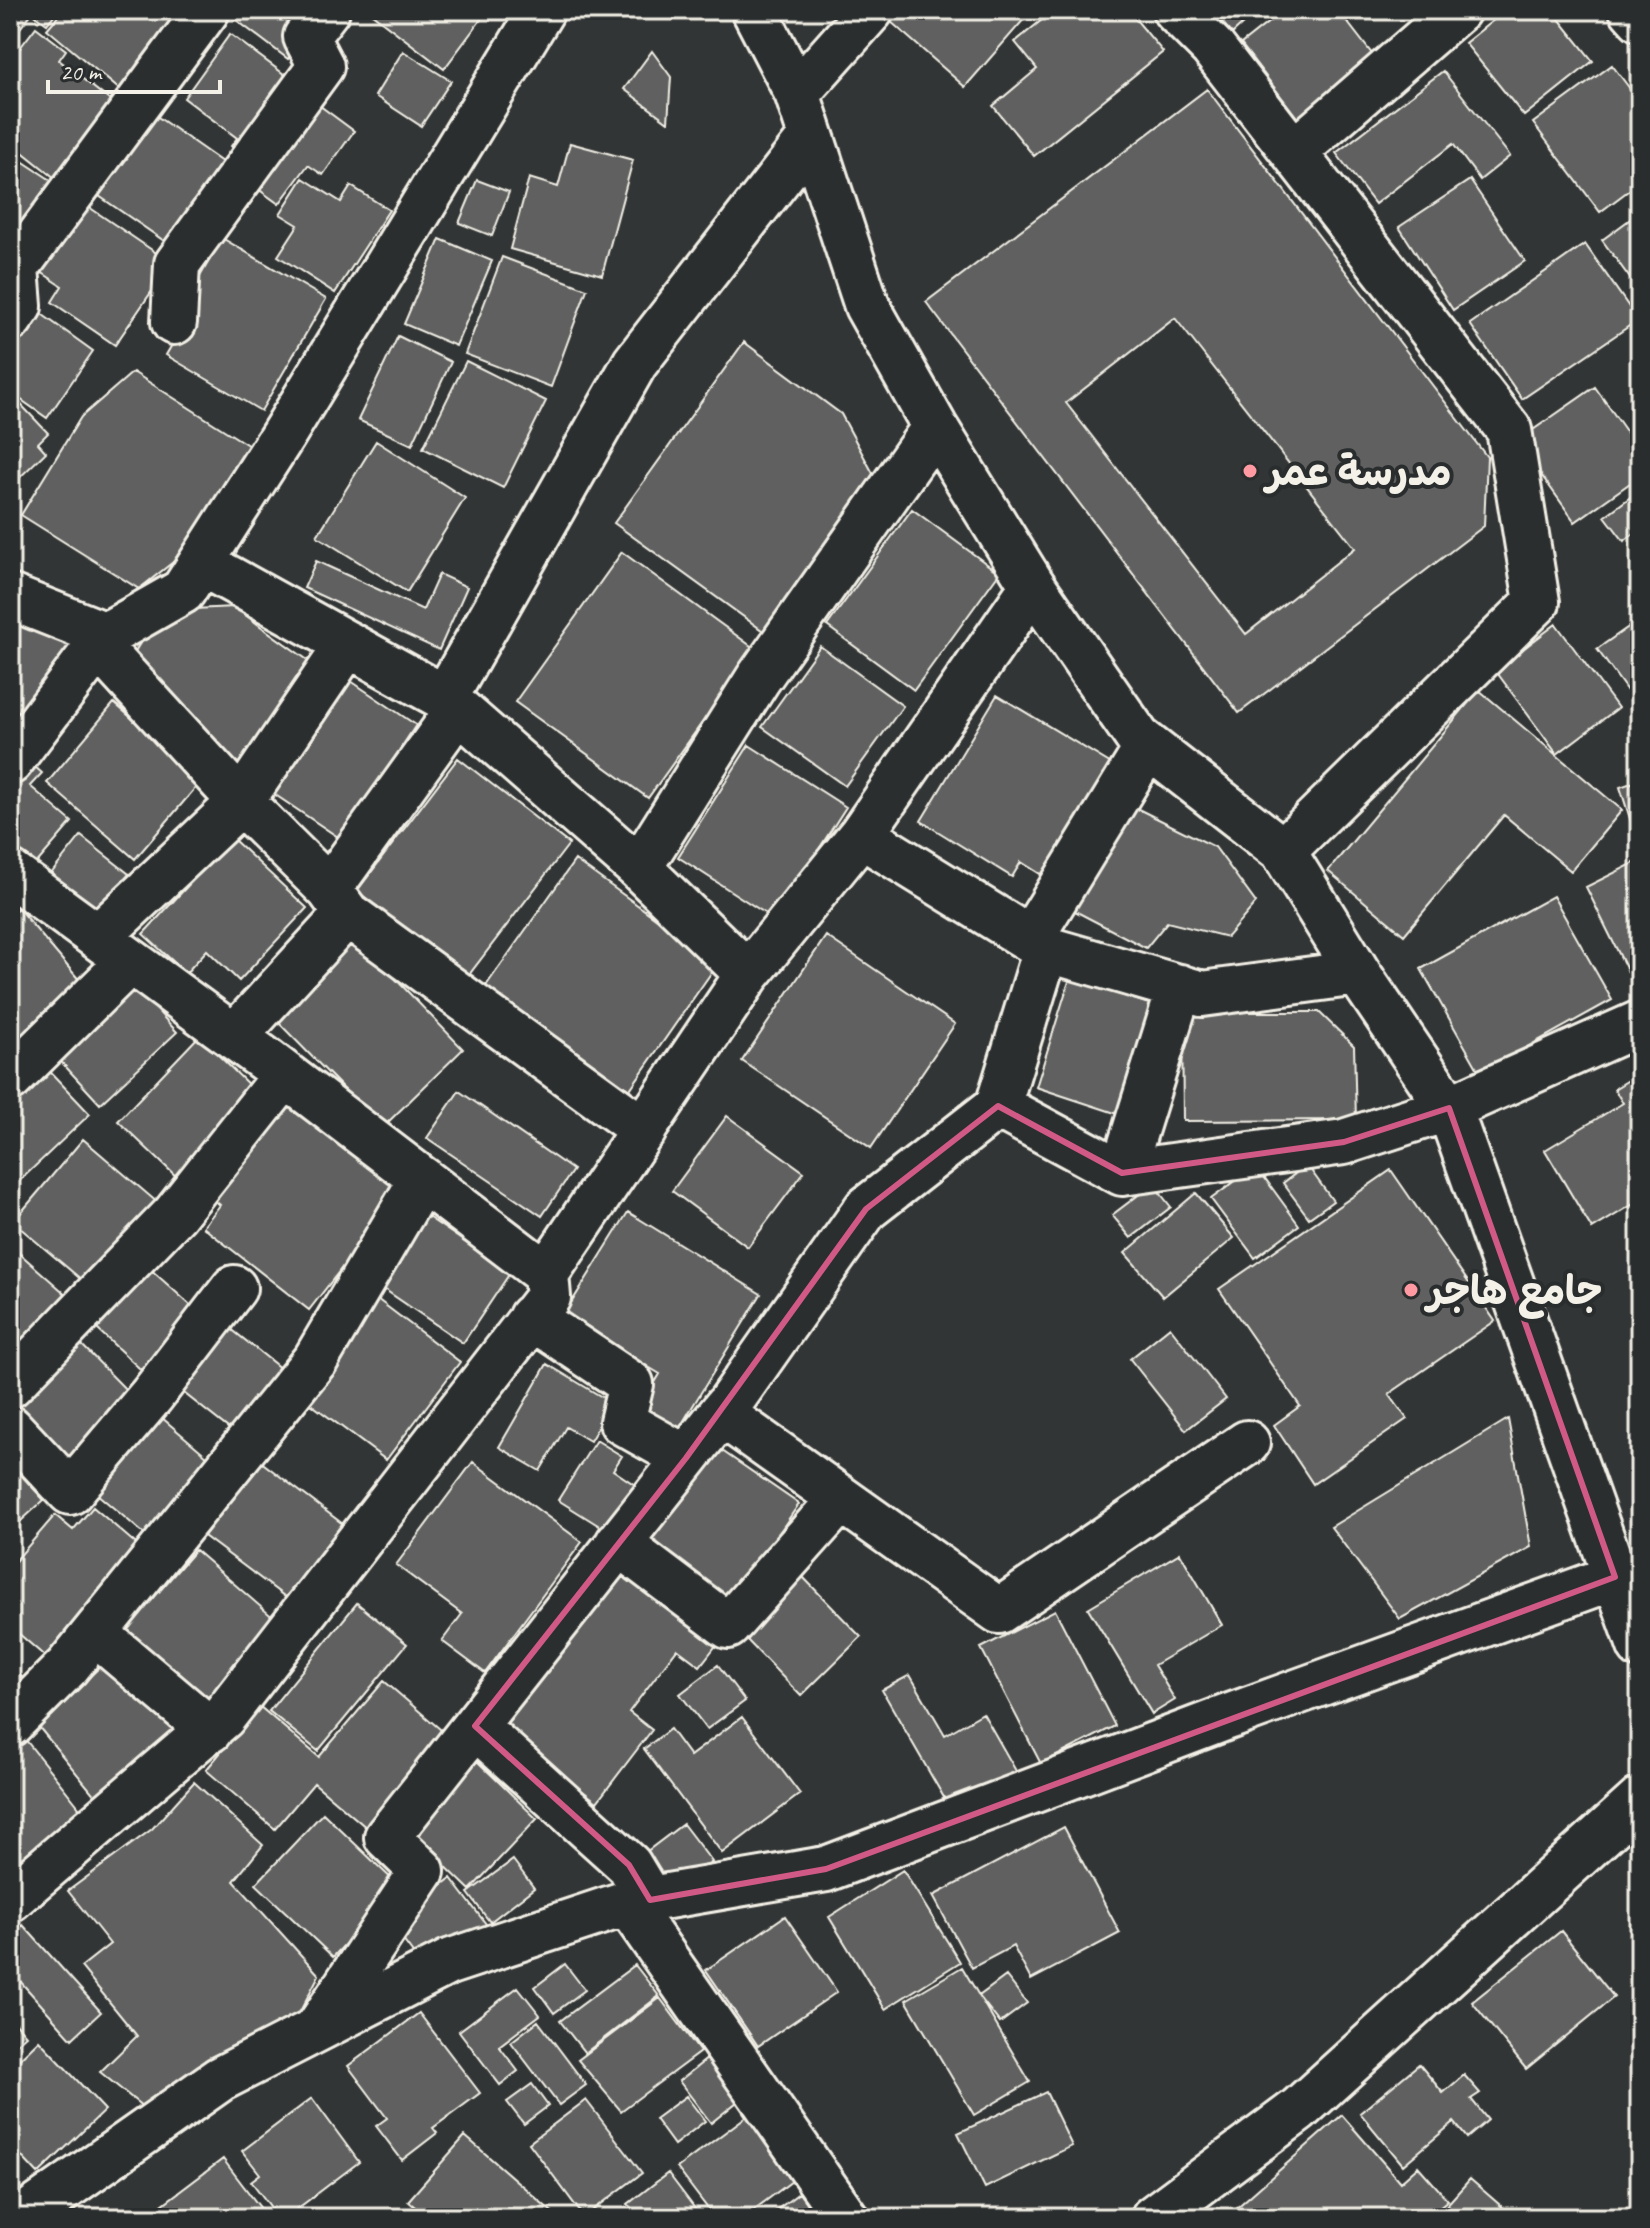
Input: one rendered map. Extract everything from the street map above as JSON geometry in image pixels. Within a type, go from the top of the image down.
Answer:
[{"type":"street","points":[[10,319],[19,306],[16,268],[207,10]]},
{"type":"street","points":[[174,322],[177,264],[321,66],[306,37],[327,10]]},
{"type":"street","points":[[10,762],[102,640],[183,591],[283,435],[542,10]]},
{"type":"street","points":[[754,10],[797,93],[867,306],[935,427],[1033,586],[1138,738],[1283,851],[1358,973],[1449,1108],[1628,1577],[1640,1646]]},
{"type":"street","points":[[797,93],[871,10]]},
{"type":"street","points":[[1175,10],[1212,47],[1509,430],[1537,602],[1283,851]]},
{"type":"street","points":[[1294,152],[1458,10]]},
{"type":"street","points":[[1632,10],[1640,19]]},
{"type":"street","points":[[234,1037],[338,901],[451,704],[635,363],[811,137]]},
{"type":"street","points":[[639,868],[758,679],[935,427]]},
{"type":"street","points":[[201,563],[451,704],[639,868],[748,974]]},
{"type":"street","points":[[10,1899],[223,1717],[548,1297],[546,1274],[748,974],[861,835],[1033,586]]},
{"type":"street","points":[[10,597],[102,640],[241,802],[338,901],[644,1130]]},
{"type":"street","points":[[10,1079],[114,949],[241,802],[348,644]]},
{"type":"street","points":[[318,2029],[422,1871],[387,1837],[727,1406],[866,1209],[998,1106],[1038,944],[1148,746]]},
{"type":"street","points":[[861,835],[1038,944],[1202,994],[1358,973]]},
{"type":"street","points":[[10,873],[285,1075],[546,1274]]},
{"type":"street","points":[[1122,1173],[1180,987]]},
{"type":"street","points":[[998,1106],[1122,1173],[1344,1142],[1449,1108],[1640,1023]]},
{"type":"street","points":[[10,1385],[175,1214],[285,1075]]},
{"type":"street","points":[[10,1724],[67,1667],[316,1359],[422,1179]]},
{"type":"street","points":[[10,1428],[70,1492],[152,1395],[234,1288]]},
{"type":"street","points":[[531,1317],[631,1384],[622,1422],[686,1458]]},
{"type":"street","points":[[727,1406],[722,1414],[999,1611],[1247,1443]]},
{"type":"street","points":[[618,1543],[728,1626],[841,1499]]},
{"type":"street","points":[[22,2218],[220,2079],[449,1962],[638,1902],[826,1869],[1225,1718],[1628,1577]]},
{"type":"street","points":[[95,1633],[210,1730]]},
{"type":"street","points":[[475,1726],[629,1865],[638,1902],[846,2218]]},
{"type":"street","points":[[1153,2218],[1298,2110],[1640,1800]]},
{"type":"highlighted area","points":[[998,1106],[1122,1173],[1344,1142],[1449,1108],[1615,1577],[826,1869],[650,1900],[629,1865],[475,1726],[686,1458],[866,1209]]},
{"type":"building","points":[[10,10],[58,10],[47,24],[32,13],[10,41]]},
{"type":"building","points":[[63,10],[196,10],[126,95],[47,29]]},
{"type":"building","points":[[223,10],[324,10],[288,59]]},
{"type":"building","points":[[367,10],[488,10],[444,69]]},
{"type":"building","points":[[900,10],[1032,10],[965,87],[890,21]]},
{"type":"building","points":[[1054,10],[1128,10],[1163,52],[1034,156],[993,106],[1037,69],[1015,42]]},
{"type":"building","points":[[1212,10],[1258,10],[1232,34]]},
{"type":"building","points":[[1284,10],[1338,10],[1376,59],[1299,120],[1241,44]]},
{"type":"building","points":[[1506,10],[1552,10],[1593,61],[1524,116],[1465,43]]},
{"type":"building","points":[[36,27],[66,50],[59,60],[123,111],[65,186],[10,142],[10,117],[15,110],[10,106],[10,61]]},
{"type":"building","points":[[230,34],[300,86],[247,158],[231,146],[237,138],[184,98]]},
{"type":"building","points":[[403,51],[451,81],[421,126],[375,96]]},
{"type":"building","points":[[652,51],[671,77],[668,122],[624,89]]},
{"type":"building","points":[[1612,65],[1640,102],[1640,182],[1600,212],[1533,123]]},
{"type":"building","points":[[1443,71],[1510,156],[1480,180],[1453,144],[1375,204],[1336,153]]},
{"type":"building","points":[[1207,89],[1487,457],[1484,526],[1239,713],[926,302]],"holes":[[[1175,318],[1355,548],[1246,634],[1066,403]]]},
{"type":"building","points":[[308,97],[354,131],[323,175],[308,165],[279,204],[247,181]]},
{"type":"building","points":[[155,115],[229,167],[173,247],[99,196]]},
{"type":"building","points":[[570,143],[633,160],[602,275],[510,249],[529,178],[558,187]]},
{"type":"building","points":[[10,153],[57,184],[10,254]]},
{"type":"building","points":[[303,178],[341,202],[351,186],[389,210],[335,293],[278,256],[298,225],[280,214]]},
{"type":"building","points":[[477,180],[509,192],[492,236],[459,223]]},
{"type":"building","points":[[1470,180],[1525,261],[1453,310],[1399,227]]},
{"type":"building","points":[[80,201],[171,263],[115,345],[52,302],[62,286],[35,268]]},
{"type":"building","points":[[1640,212],[1640,292],[1602,240]]},
{"type":"building","points":[[222,238],[326,299],[261,411],[166,355],[193,309],[185,303]]},
{"type":"building","points":[[440,239],[492,261],[456,346],[404,324]]},
{"type":"building","points":[[1585,244],[1638,320],[1522,399],[1470,324]]},
{"type":"building","points":[[502,257],[587,289],[551,387],[465,354]]},
{"type":"building","points":[[36,310],[93,351],[47,418],[10,392],[10,348]]},
{"type":"building","points":[[398,336],[451,362],[412,445],[358,420]]},
{"type":"building","points":[[744,342],[841,414],[876,479],[766,633],[614,523]]},
{"type":"building","points":[[466,361],[546,401],[503,488],[423,448]]},
{"type":"building","points":[[133,372],[254,449],[192,547],[139,589],[21,515],[81,417]]},
{"type":"building","points":[[1595,387],[1640,451],[1640,476],[1575,522],[1517,441]]},
{"type":"building","points":[[10,393],[48,433],[38,443],[46,452],[10,487]]},
{"type":"building","points":[[376,441],[465,498],[407,592],[317,536]]},
{"type":"building","points":[[1640,490],[1640,529],[1624,541],[1605,516]]},
{"type":"building","points":[[912,509],[999,573],[914,690],[827,626]]},
{"type":"building","points":[[622,552],[755,649],[648,798],[515,702]]},
{"type":"building","points":[[316,561],[423,610],[439,574],[467,587],[439,650],[304,588]]},
{"type":"building","points":[[234,607],[309,661],[234,775],[131,658],[151,625],[193,609]]},
{"type":"building","points":[[1640,619],[1640,709],[1597,649]]},
{"type":"building","points":[[10,620],[77,645],[10,729]]},
{"type":"building","points":[[1556,624],[1618,708],[1557,754],[1495,670]]},
{"type":"building","points":[[820,646],[903,706],[845,786],[762,727]]},
{"type":"building","points":[[345,677],[416,725],[341,839],[271,792]]},
{"type":"building","points":[[1479,690],[1622,810],[1571,871],[1504,815],[1404,935],[1328,871]]},
{"type":"building","points":[[997,695],[1118,768],[1050,880],[1021,862],[1012,877],[921,821]]},
{"type":"building","points":[[114,703],[203,779],[135,859],[47,783]]},
{"type":"building","points":[[749,745],[846,807],[774,919],[678,857]]},
{"type":"building","points":[[458,758],[569,844],[468,976],[357,891]]},
{"type":"building","points":[[34,766],[42,773],[30,786],[72,822],[29,872],[10,856],[10,794]]},
{"type":"building","points":[[1640,780],[1640,825],[1633,828],[1620,787]]},
{"type":"building","points":[[1126,803],[1215,847],[1256,903],[1227,937],[1167,922],[1146,948],[1073,910]]},
{"type":"building","points":[[81,836],[129,874],[98,913],[50,875]]},
{"type":"building","points":[[232,838],[307,908],[239,981],[207,950],[186,973],[143,934]]},
{"type":"building","points":[[575,860],[718,963],[628,1092],[483,990]]},
{"type":"building","points":[[1640,860],[1640,973],[1631,978],[1586,887]]},
{"type":"building","points":[[1553,896],[1612,1000],[1480,1073],[1421,969]]},
{"type":"building","points":[[18,908],[92,995],[10,1066],[10,915]]},
{"type":"building","points":[[826,936],[955,1024],[871,1148],[742,1061]]},
{"type":"building","points":[[357,939],[463,1049],[382,1128],[275,1019]]},
{"type":"building","points":[[1070,978],[1155,1006],[1121,1115],[1036,1087]]},
{"type":"building","points":[[130,981],[177,1032],[100,1104],[53,1053]]},
{"type":"building","points":[[1182,1012],[1319,1012],[1354,1046],[1356,1120],[1183,1121]]},
{"type":"building","points":[[199,1036],[263,1099],[182,1182],[118,1121]]},
{"type":"building","points":[[38,1059],[90,1114],[10,1190],[10,1085]]},
{"type":"building","points":[[1640,1073],[1640,1200],[1592,1229],[1545,1150],[1623,1103],[1614,1089]]},
{"type":"building","points":[[459,1091],[573,1170],[542,1216],[427,1138]]},
{"type":"building","points":[[280,1098],[401,1192],[309,1310],[203,1227],[220,1205],[207,1194]]},
{"type":"building","points":[[727,1116],[804,1172],[748,1247],[672,1191]]},
{"type":"building","points":[[83,1139],[158,1203],[89,1286],[13,1222]]},
{"type":"building","points":[[1307,1165],[1333,1201],[1309,1218],[1283,1183]]},
{"type":"building","points":[[1256,1166],[1299,1225],[1255,1258],[1211,1199]]},
{"type":"building","points":[[1391,1170],[1495,1321],[1389,1394],[1407,1419],[1313,1484],[1274,1425],[1300,1406],[1219,1289]]},
{"type":"building","points":[[1153,1184],[1171,1207],[1131,1238],[1112,1215]]},
{"type":"building","points":[[1196,1193],[1234,1238],[1163,1297],[1125,1253]]},
{"type":"building","points":[[628,1212],[761,1294],[677,1432],[639,1409],[660,1374],[563,1316]]},
{"type":"building","points":[[425,1215],[510,1273],[463,1343],[378,1285]]},
{"type":"building","points":[[10,1245],[68,1296],[10,1363]]},
{"type":"building","points":[[138,1258],[207,1320],[152,1380],[84,1317]]},
{"type":"building","points":[[377,1299],[460,1362],[386,1460],[303,1398]]},
{"type":"building","points":[[225,1324],[296,1381],[247,1443],[175,1386]]},
{"type":"building","points":[[1170,1327],[1226,1399],[1186,1430],[1130,1359]]},
{"type":"building","points":[[74,1337],[138,1402],[71,1468],[10,1406],[10,1401]]},
{"type":"building","points":[[547,1364],[612,1403],[590,1441],[566,1427],[540,1471],[499,1447]]},
{"type":"building","points":[[161,1417],[221,1468],[155,1543],[97,1494]]},
{"type":"building","points":[[1508,1419],[1531,1547],[1400,1619],[1331,1527]]},
{"type":"building","points":[[596,1440],[622,1456],[613,1470],[638,1487],[609,1532],[558,1500]]},
{"type":"building","points":[[712,1444],[799,1504],[730,1604],[643,1543]]},
{"type":"building","points":[[260,1461],[352,1531],[296,1605],[204,1536]]},
{"type":"building","points":[[473,1462],[582,1542],[485,1673],[442,1641],[462,1614],[396,1565]]},
{"type":"building","points":[[10,1463],[44,1500],[10,1531]]},
{"type":"building","points":[[93,1507],[142,1549],[48,1659],[10,1626],[10,1567],[55,1515],[73,1530]]},
{"type":"building","points":[[195,1550],[276,1620],[202,1706],[120,1637]]},
{"type":"building","points":[[1180,1553],[1222,1625],[1154,1665],[1175,1700],[1152,1714],[1088,1608]]},
{"type":"building","points":[[624,1564],[721,1639],[700,1666],[677,1649],[629,1712],[652,1730],[597,1802],[499,1726]]},
{"type":"building","points":[[802,1576],[861,1637],[801,1696],[742,1635]]},
{"type":"building","points":[[357,1603],[407,1644],[318,1751],[269,1711]]},
{"type":"building","points":[[1055,1610],[1115,1726],[1041,1764],[981,1648]]},
{"type":"building","points":[[103,1664],[180,1734],[100,1802],[38,1726]]},
{"type":"building","points":[[718,1665],[745,1701],[707,1729],[680,1694]]},
{"type":"building","points":[[10,1666],[23,1678],[10,1694]]},
{"type":"building","points":[[910,1675],[945,1735],[983,1713],[1020,1778],[954,1815],[882,1690]]},
{"type":"building","points":[[384,1681],[454,1741],[374,1834],[314,1783],[275,1829],[206,1770],[259,1706],[319,1757]]},
{"type":"building","points":[[742,1717],[800,1794],[722,1853],[644,1749],[670,1729],[690,1756]]},
{"type":"building","points":[[25,1739],[83,1812],[14,1868],[10,1864],[10,1751]]},
{"type":"building","points":[[477,1761],[537,1819],[470,1890],[410,1832]]},
{"type":"building","points":[[194,1782],[263,1845],[234,1881],[319,1975],[293,2025],[143,2107],[100,2072],[137,2036],[81,1967],[110,1944],[68,1891],[152,1829]]},
{"type":"building","points":[[323,1813],[399,1886],[333,1957],[256,1884]]},
{"type":"building","points":[[683,1824],[712,1862],[675,1890],[646,1852]]},
{"type":"building","points":[[1064,1827],[1120,1933],[1031,1980],[1013,1946],[972,1968],[933,1896]]},
{"type":"building","points":[[513,1860],[534,1888],[490,1922],[468,1893]]},
{"type":"building","points":[[903,1870],[960,1962],[885,2009],[829,1917]]},
{"type":"building","points":[[451,1878],[489,1928],[424,1968],[391,1924]]},
{"type":"building","points":[[785,1916],[837,1992],[758,2046],[706,1970]]},
{"type":"building","points":[[23,1925],[101,2012],[72,2039],[10,1970],[10,1937]]},
{"type":"building","points":[[1561,1931],[1614,1997],[1526,2069],[1472,2002]]},
{"type":"building","points":[[565,1964],[585,1990],[554,2013],[535,1987]]},
{"type":"building","points":[[635,1965],[659,1996],[585,2053],[560,2021]]},
{"type":"building","points":[[962,1967],[1030,2082],[974,2115],[906,2000]]},
{"type":"building","points":[[1006,1976],[1027,2003],[1000,2023],[979,1996]]},
{"type":"building","points":[[518,1987],[540,2015],[499,2046],[518,2071],[500,2085],[459,2031]]},
{"type":"building","points":[[660,1998],[700,2052],[621,2111],[578,2060]]},
{"type":"building","points":[[419,2013],[480,2093],[433,2128],[437,2133],[402,2160],[376,2126],[387,2118],[348,2066]]},
{"type":"building","points":[[10,2016],[26,2035],[10,2049]]},
{"type":"building","points":[[538,2021],[586,2085],[559,2105],[511,2042]]},
{"type":"building","points":[[39,2040],[105,2110],[38,2174],[10,2144],[10,2068]]},
{"type":"building","points":[[717,2051],[748,2093],[711,2123],[679,2081]]},
{"type":"building","points":[[1419,2064],[1443,2093],[1464,2075],[1480,2093],[1471,2099],[1488,2120],[1467,2138],[1454,2122],[1403,2165],[1360,2113]]},
{"type":"building","points":[[532,2084],[548,2106],[524,2124],[507,2102]]},
{"type":"building","points":[[1046,2092],[1072,2146],[985,2188],[958,2133]]},
{"type":"building","points":[[686,2096],[705,2121],[674,2145],[655,2119]]},
{"type":"building","points":[[312,2098],[359,2162],[285,2218],[279,2218],[251,2181],[260,2174],[242,2151]]},
{"type":"building","points":[[586,2100],[642,2173],[584,2217],[529,2143]]},
{"type":"building","points":[[755,2110],[796,2178],[743,2218],[715,2218],[677,2168]]},
{"type":"building","points":[[1342,2115],[1400,2182],[1418,2166],[1448,2200],[1429,2215],[1432,2218],[1225,2218]]},
{"type":"building","points":[[465,2136],[559,2218],[428,2218],[408,2201]]},
{"type":"building","points":[[223,2159],[268,2218],[153,2218],[150,2214]]},
{"type":"building","points":[[668,2173],[702,2218],[639,2218],[628,2204]]},
{"type":"building","points":[[1470,2179],[1515,2218],[1436,2217]]},
{"type":"building","points":[[799,2193],[817,2218],[766,2218]]},
{"type":"place","name":"مدرسة عمر","points":[[1250,471]]},
{"type":"place","name":"جامع هاجر","points":[[1411,1290]]}]
